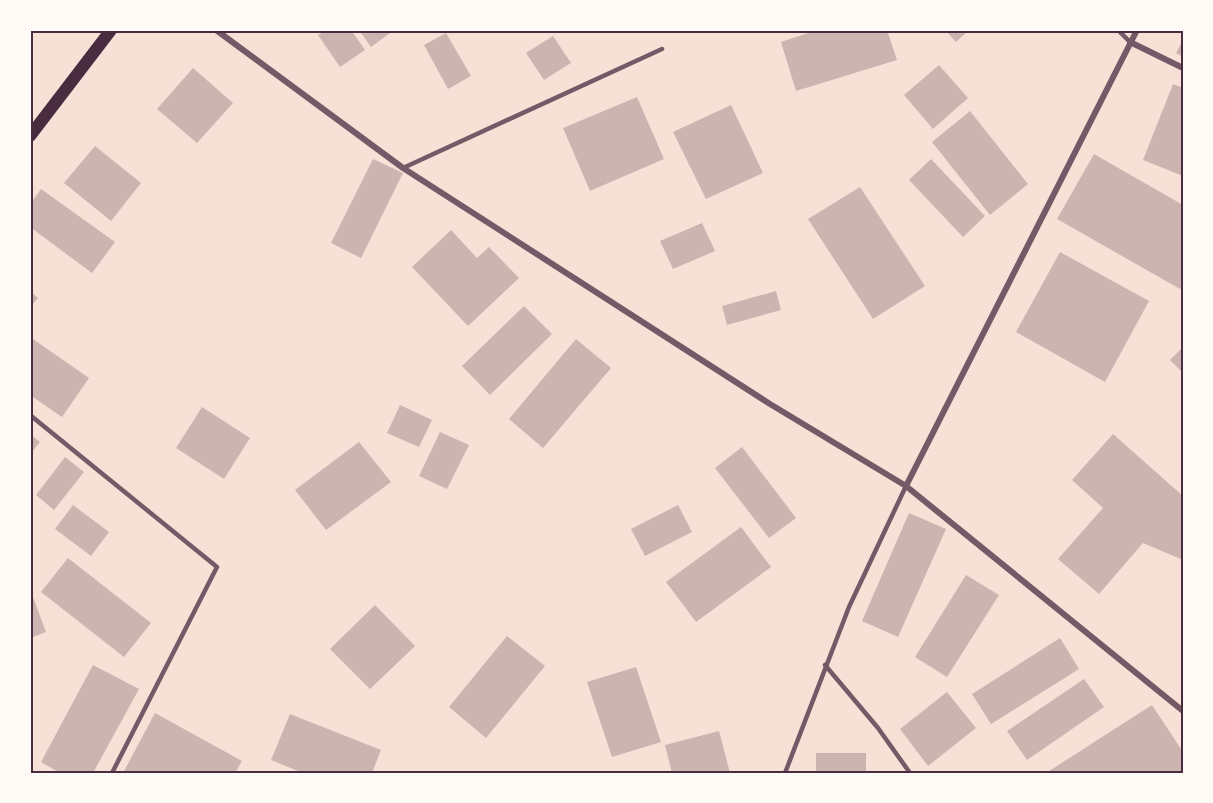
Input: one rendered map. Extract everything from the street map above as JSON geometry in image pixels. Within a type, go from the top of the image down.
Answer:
[{"type":"main road","points":[[30,136],[111,30]]},
{"type":"street","points":[[216,30],[403,168],[770,404],[906,486],[1183,711]]},
{"type":"street","points":[[906,486],[1137,30]]},
{"type":"street","points":[[1130,42],[1183,68]]},
{"type":"lane","points":[[1118,30],[1130,42]]},
{"type":"lane","points":[[403,168],[662,49]]},
{"type":"lane","points":[[30,415],[217,567],[112,773]]},
{"type":"lane","points":[[785,773],[825,665],[906,486]]},
{"type":"lane","points":[[825,665],[878,728],[910,773]]},
{"type":"building","points":[[327,30],[351,30],[365,50],[340,67],[318,35]]},
{"type":"building","points":[[359,30],[394,30],[371,47]]},
{"type":"building","points":[[817,30],[887,30],[897,60],[796,91],[781,42]]},
{"type":"building","points":[[945,30],[969,30],[956,42]]},
{"type":"building","points":[[446,33],[471,76],[448,89],[424,45]]},
{"type":"building","points":[[553,36],[571,63],[544,80],[526,53]]},
{"type":"building","points":[[1183,40],[1183,57],[1176,53]]},
{"type":"building","points":[[939,65],[968,98],[933,129],[904,95]]},
{"type":"building","points":[[193,68],[233,103],[197,143],[157,109]]},
{"type":"building","points":[[1173,84],[1183,88],[1183,176],[1143,160]]},
{"type":"building","points":[[637,97],[664,159],[590,191],[563,128]]},
{"type":"building","points":[[731,105],[763,173],[706,199],[673,132]]},
{"type":"building","points":[[970,111],[1028,184],[990,215],[932,142]]},
{"type":"building","points":[[95,146],[141,183],[111,221],[64,183]]},
{"type":"building","points":[[1094,154],[1183,205],[1183,283],[1180,289],[1057,219]]},
{"type":"building","points":[[373,159],[403,173],[361,258],[331,243]]},
{"type":"building","points":[[931,159],[985,216],[963,237],[909,180]]},
{"type":"building","points":[[860,187],[925,286],[873,319],[808,219]]},
{"type":"building","points":[[41,189],[115,242],[92,273],[30,227],[30,204]]},
{"type":"building","points":[[702,223],[715,251],[673,269],[660,241]]},
{"type":"building","points":[[451,230],[477,258],[489,247],[519,278],[468,326],[412,267]]},
{"type":"building","points":[[1060,252],[1149,301],[1105,382],[1016,332]]},
{"type":"building","points":[[30,291],[38,298],[30,307]]},
{"type":"building","points":[[776,291],[781,310],[727,325],[722,306]]},
{"type":"building","points":[[524,306],[552,334],[490,395],[462,366]]},
{"type":"building","points":[[30,337],[89,378],[62,417],[30,395]]},
{"type":"building","points":[[576,339],[611,368],[543,448],[509,419]]},
{"type":"building","points":[[1183,347],[1183,373],[1170,360]]},
{"type":"building","points":[[400,405],[432,420],[419,447],[387,433]]},
{"type":"building","points":[[202,407],[250,438],[224,479],[176,448]]},
{"type":"building","points":[[440,432],[469,445],[447,489],[419,476]]},
{"type":"building","points":[[30,434],[40,442],[30,454]]},
{"type":"building","points":[[1113,434],[1183,496],[1183,560],[1143,543],[1099,594],[1058,559],[1103,508],[1072,480]]},
{"type":"building","points":[[359,442],[391,482],[326,530],[295,490]]},
{"type":"building","points":[[742,447],[796,518],[769,538],[715,468]]},
{"type":"building","points":[[65,457],[84,472],[54,510],[36,495]]},
{"type":"building","points":[[73,505],[109,532],[91,556],[55,529]]},
{"type":"building","points":[[678,505],[692,532],[645,556],[631,529]]},
{"type":"building","points":[[909,513],[946,529],[898,637],[862,621]]},
{"type":"building","points":[[741,527],[771,567],[696,622],[666,582]]},
{"type":"building","points":[[68,558],[151,623],[124,657],[41,592]]},
{"type":"building","points":[[966,575],[999,595],[947,677],[915,657]]},
{"type":"building","points":[[30,589],[46,632],[30,638]]},
{"type":"building","points":[[375,605],[415,646],[370,689],[330,649]]},
{"type":"building","points":[[507,636],[545,666],[486,738],[449,707]]},
{"type":"building","points":[[1060,638],[1079,669],[991,724],[972,694]]},
{"type":"building","points":[[93,665],[139,689],[93,773],[60,773],[41,762]]},
{"type":"building","points":[[636,667],[661,742],[612,757],[587,682]]},
{"type":"building","points":[[1084,679],[1104,707],[1027,760],[1007,731]]},
{"type":"building","points":[[947,692],[976,728],[928,766],[900,729]]},
{"type":"building","points":[[1152,705],[1183,752],[1183,773],[1046,773]]},
{"type":"building","points":[[155,713],[242,761],[235,773],[123,773]]},
{"type":"building","points":[[290,714],[381,750],[372,773],[303,773],[271,760]]},
{"type":"building","points":[[719,731],[730,773],[672,773],[665,745]]},
{"type":"building","points":[[816,753],[866,753],[866,773],[816,773]]}]
